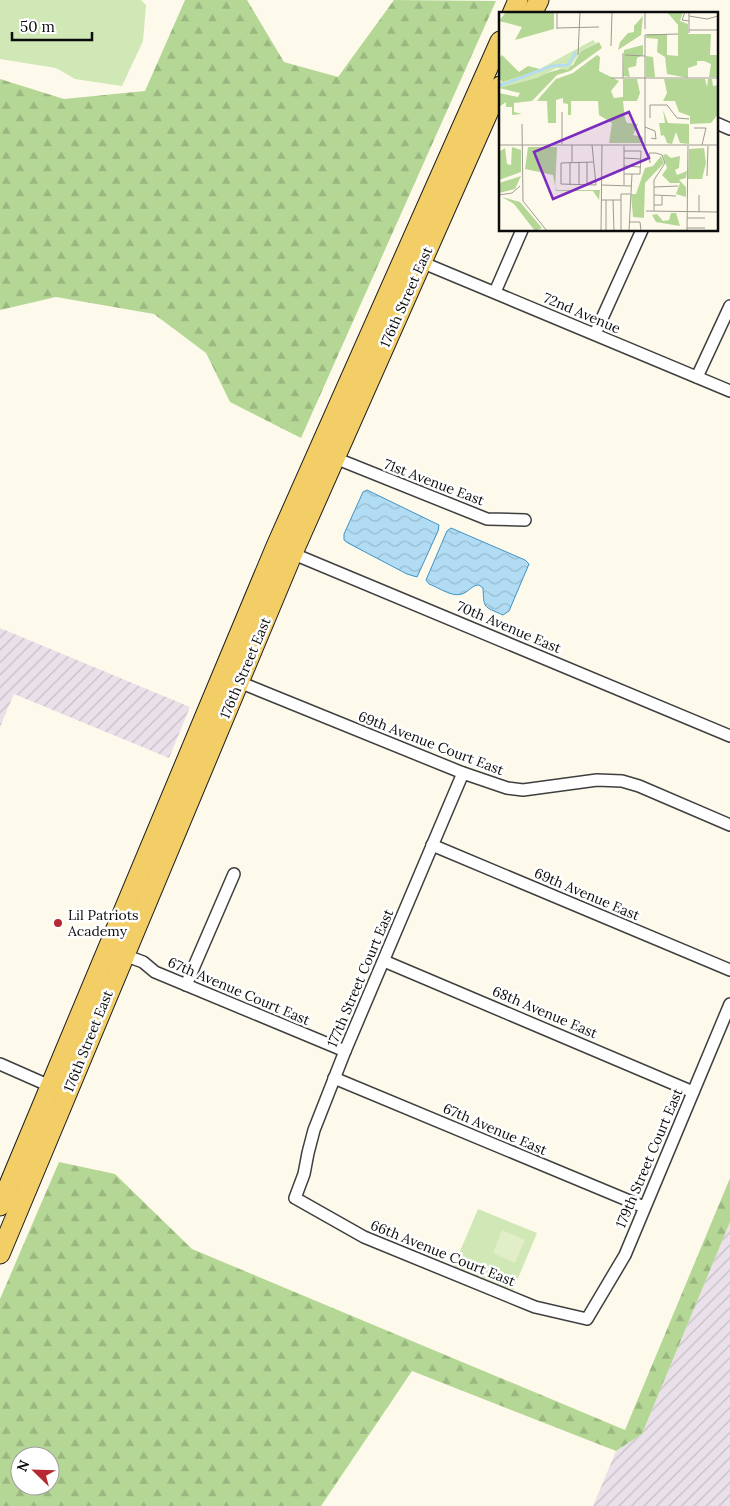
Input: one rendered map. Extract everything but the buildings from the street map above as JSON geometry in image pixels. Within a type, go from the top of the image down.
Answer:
[{"type":"main road","points":[[513,12],[518,0]]},
{"type":"main road","points":[[533,12],[539,0]]},
{"type":"main road","name":"176th Street East","points":[[0,1206],[50,1086],[284,550],[499,43]]},
{"type":"main road","name":"176th Street East","points":[[0,1254],[239,682],[284,550],[335,458],[422,262],[495,113],[499,91]]},
{"type":"main road","points":[[13,1222],[9,1219],[8,1214],[22,1154]]},
{"type":"street","points":[[718,124],[730,129]]},
{"type":"street","points":[[495,292],[522,231]]},
{"type":"street","points":[[595,334],[642,231]]},
{"type":"street","name":"72nd Avenue","points":[[422,262],[730,391]]},
{"type":"street","points":[[697,378],[730,306]]},
{"type":"street","name":"71st Avenue East","points":[[335,458],[487,519],[525,520]]},
{"type":"street","name":"70th Avenue East","points":[[284,550],[730,736]]},
{"type":"street","name":"69th Avenue Court East","points":[[239,682],[463,773],[507,788],[523,790],[597,780],[622,780],[730,825]]},
{"type":"street","name":"177th Street Court East","points":[[295,1198],[304,1174],[314,1130],[334,1078],[463,773]]},
{"type":"street","name":"69th Avenue East","points":[[432,845],[730,970]]},
{"type":"street","points":[[186,985],[234,874]]},
{"type":"street","name":"67th Avenue Court East","points":[[124,955],[143,962],[155,972],[345,1051]]},
{"type":"street","name":"68th Avenue East","points":[[384,961],[694,1092]]},
{"type":"street","name":"179th Street Court East","points":[[587,1319],[625,1255],[730,1004]]},
{"type":"street","points":[[0,1064],[50,1086]]},
{"type":"street","name":"67th Avenue East","points":[[334,1078],[644,1207]]},
{"type":"street","name":"66th Avenue Court East","points":[[295,1198],[373,1241],[535,1307],[587,1319]]},
{"type":"shaded area","points":[[0,628],[190,707],[169,758],[14,694],[0,727]]},
{"type":"shaded area","points":[[730,1222],[730,1506],[593,1506],[616,1451],[642,1434]]},
{"type":"green space","points":[[0,0],[141,0],[146,5],[143,41],[122,86],[75,79],[56,68],[0,59]]},
{"type":"green space","points":[[185,0],[247,0],[284,62],[338,77],[394,0],[496,1],[301,438],[230,402],[206,353],[154,314],[56,297],[0,310],[0,79],[64,99],[145,91]]},
{"type":"green space","points":[[59,1162],[115,1174],[192,1249],[625,1430],[730,1178],[730,1222],[642,1434],[616,1451],[412,1371],[321,1506],[0,1506],[0,1299]]},
{"type":"green space","points":[[478,1209],[537,1233],[511,1295],[452,1270]]},
{"type":"green space","points":[[502,1230],[525,1240],[515,1263],[493,1253]]},
{"type":"water","points":[[367,490],[439,525],[417,577],[407,574],[344,540],[344,534],[363,492]]},
{"type":"water","points":[[451,528],[525,560],[529,564],[509,611],[503,615],[486,606],[483,588],[479,585],[457,595],[429,584],[426,580],[447,531]]},
{"type":"place","name":"Lil Patriots Academy","points":[[58,923]]}]
